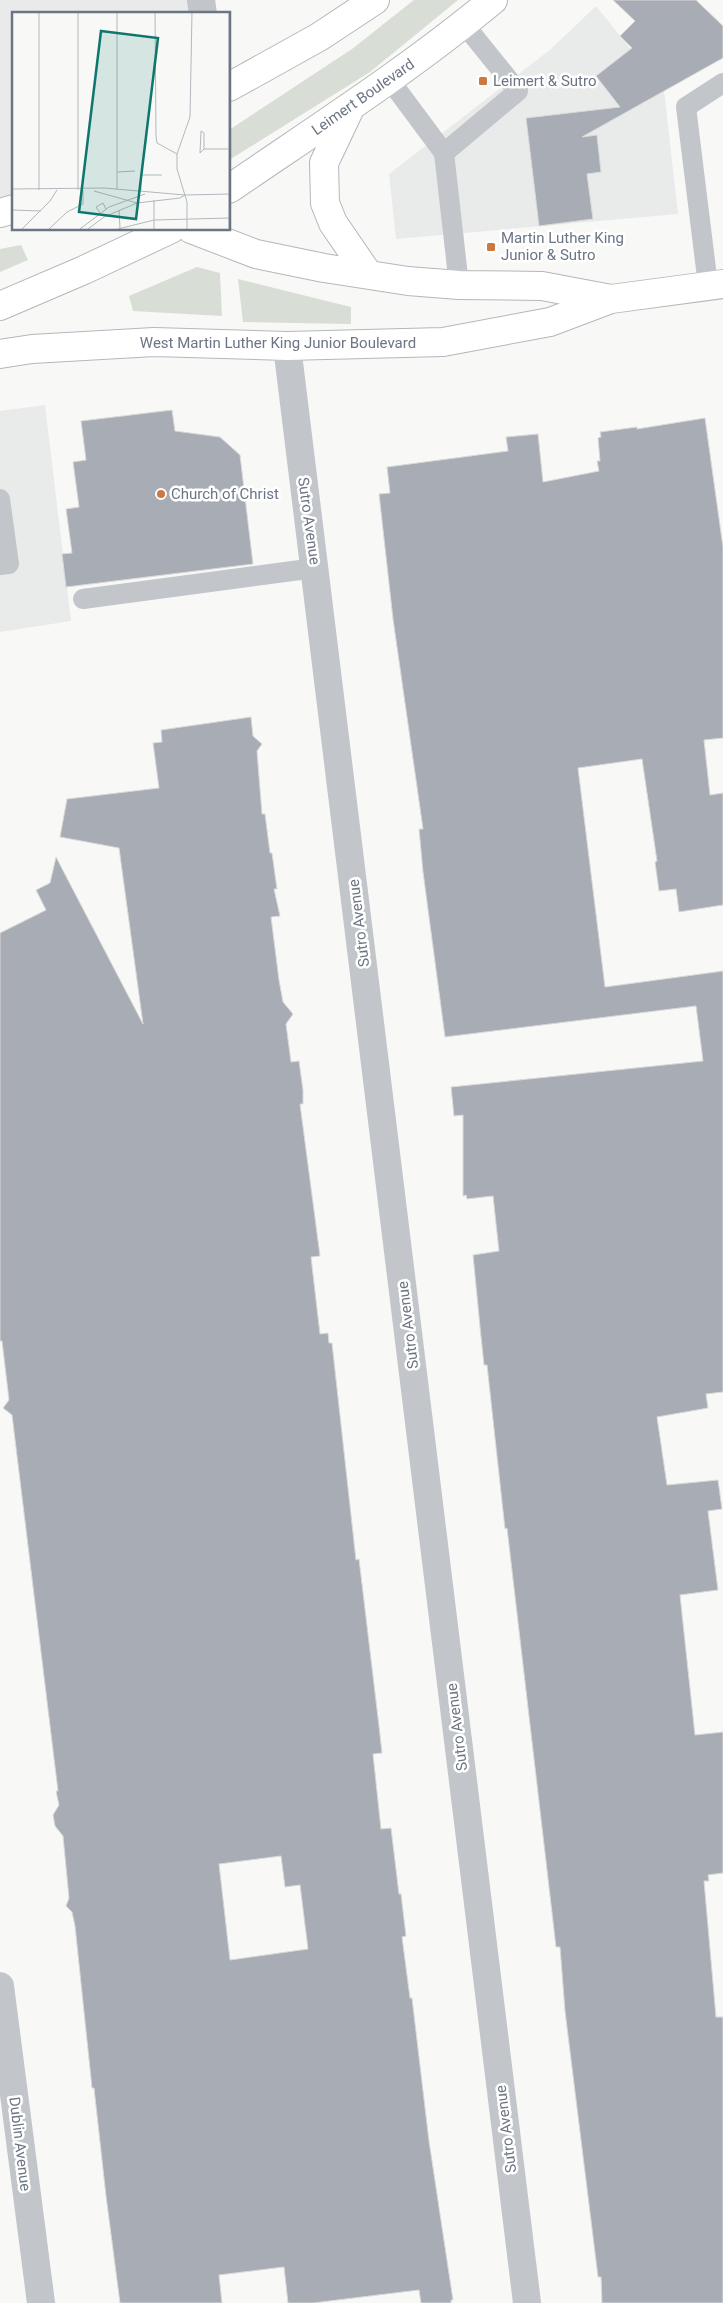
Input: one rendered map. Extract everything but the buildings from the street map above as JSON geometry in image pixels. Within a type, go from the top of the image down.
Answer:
[{"type":"main road","points":[[230,86],[319,37],[375,0]]},
{"type":"main road","name":"Leimert Boulevard","points":[[230,188],[352,106],[464,24],[493,0]]},
{"type":"main road","points":[[352,106],[324,163],[325,203],[333,223],[368,274]]},
{"type":"main road","points":[[0,306],[84,270],[169,230]]},
{"type":"main road","name":"West Martin Luther King Junior Boulevard","points":[[194,230],[256,254],[324,268],[459,285],[542,286],[611,299]]},
{"type":"main road","name":"West Martin Luther King Junior Boulevard","points":[[0,354],[32,349],[154,342],[287,346],[444,342],[550,322],[611,299],[715,285]]},
{"type":"street","name":"Sutro Avenue","points":[[287,346],[527,2303]]},
{"type":"street","name":"Dublin Avenue","points":[[0,1986],[41,2303]]},
{"type":"lane","points":[[444,153],[518,91],[464,24]]},
{"type":"lane","points":[[389,79],[444,153],[459,285]]},
{"type":"lane","points":[[715,285],[686,106],[723,83]]},
{"type":"lane","points":[[0,499],[9,564],[0,565]]},
{"type":"lane","points":[[83,599],[315,568]]},
{"type":"shaded area","points":[[0,0],[201,0],[203,12],[12,12],[12,209],[0,213]]},
{"type":"shaded area","points":[[414,0],[458,0],[370,72],[230,159],[230,129],[352,49]]},
{"type":"shaded area","points":[[596,6],[664,90],[678,214],[396,239],[389,174],[551,49]]},
{"type":"shaded area","points":[[21,245],[28,260],[0,272],[0,249]]},
{"type":"shaded area","points":[[197,267],[220,273],[222,316],[133,311],[129,296]]},
{"type":"shaded area","points":[[238,279],[351,307],[351,324],[243,322]]},
{"type":"shaded area","points":[[45,405],[71,621],[0,632],[0,411]]},
{"type":"place","name":"Leimert & Sutro","points":[[483,81]]},
{"type":"place","name":"Martin Luther King Junior & Sutro","points":[[491,247]]},
{"type":"place","name":"Church of Christ","points":[[161,494]]}]
